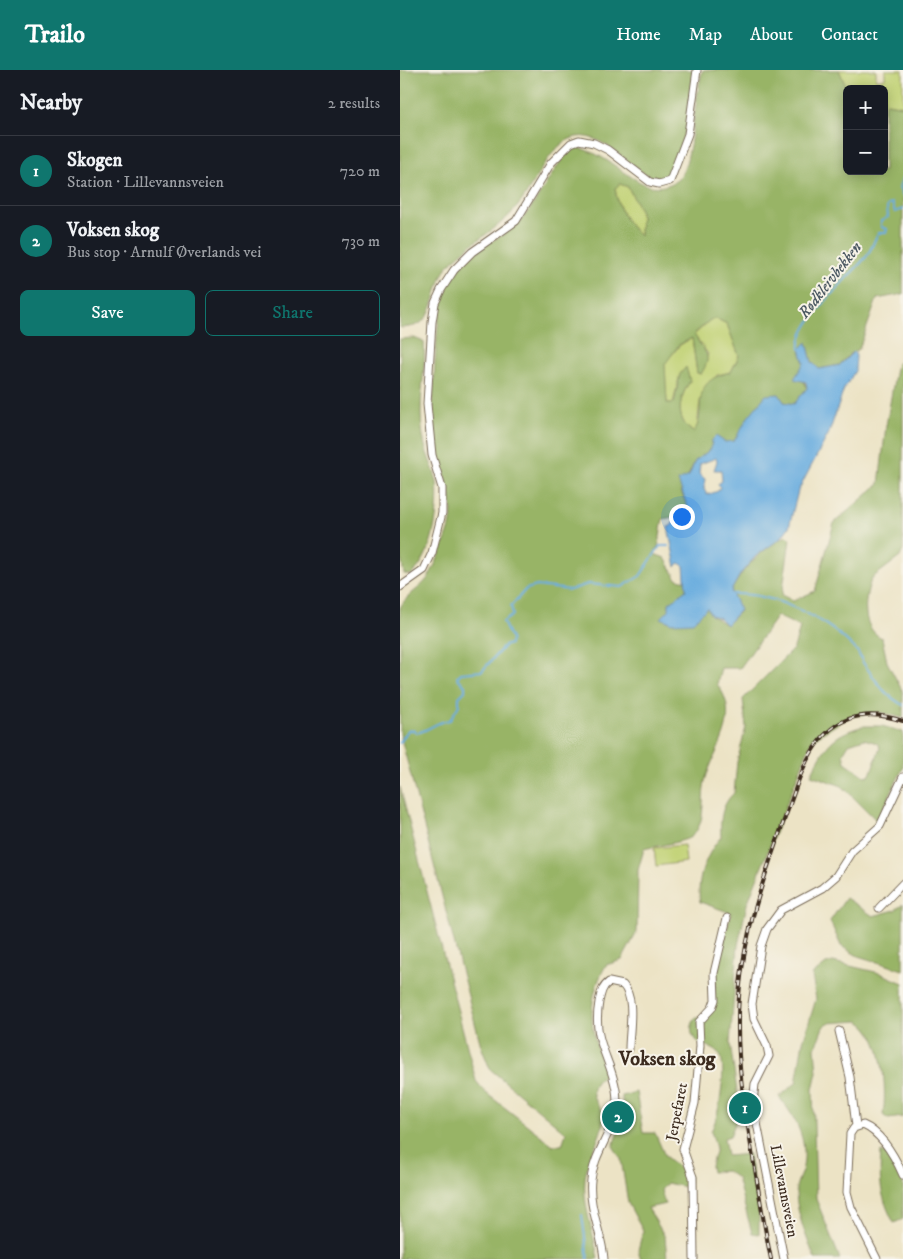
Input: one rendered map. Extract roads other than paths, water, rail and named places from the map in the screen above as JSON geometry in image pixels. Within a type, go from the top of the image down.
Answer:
[{"type":"street","points":[[400,587],[424,570],[434,547],[442,512],[442,488],[432,455],[427,404],[432,322],[435,303],[441,290],[454,270],[472,252],[516,221],[551,163],[574,141],[582,140],[594,143],[614,154],[650,182],[659,184],[670,181],[688,134],[697,70]]},
{"type":"street","name":"Lillevannsveien","points":[[784,1259],[753,1103],[755,1084],[769,1056],[752,1013],[752,994],[761,946],[767,929],[776,915],[828,884],[836,876],[852,851],[880,826],[903,777]]},
{"type":"street","points":[[879,908],[903,883]]},
{"type":"street","name":"Jerpefaret","points":[[694,1259],[693,1177],[683,1149],[695,1103],[700,1046],[698,1022],[712,1008],[715,1000],[714,973],[727,918]]},
{"type":"street","points":[[604,1259],[590,1185],[595,1163],[616,1115],[617,1096],[614,1082],[599,1040],[598,1020],[601,992],[609,982],[623,985],[628,993],[630,1003],[629,1048]]},
{"type":"street","points":[[839,1031],[850,1077],[856,1126],[850,1134],[846,1192],[851,1207],[877,1259]]},
{"type":"street","points":[[856,1126],[863,1126],[874,1132],[891,1152],[903,1175]]},
{"type":"water","points":[[807,342],[812,362],[819,369],[840,365],[854,351],[856,356],[855,371],[844,389],[829,433],[798,491],[789,527],[781,538],[756,556],[741,573],[731,591],[740,610],[726,625],[719,618],[711,615],[707,608],[693,622],[672,623],[661,618],[669,610],[669,603],[686,590],[684,566],[679,563],[676,567],[668,527],[671,526],[678,516],[689,511],[678,481],[689,476],[695,461],[711,449],[712,440],[716,436],[725,442],[734,441],[748,417],[766,395],[779,394],[784,402],[794,404],[807,388],[806,382],[794,379],[804,363],[800,349]],"holes":[[[716,458],[714,470],[721,470],[722,481],[718,484],[720,488],[718,491],[707,495],[704,489],[705,479],[699,474],[700,464]]]},
{"type":"waterway","name":"Rødkleivbekken","points":[[903,176],[899,188],[903,196]]},
{"type":"waterway","name":"Rødkleivbekken","points":[[800,349],[801,339],[806,327],[837,288],[866,257],[878,233],[886,233],[887,229],[881,227],[881,221],[888,217],[887,206],[892,203],[895,212],[903,209]]},
{"type":"waterway","points":[[400,743],[408,730],[413,730],[416,733],[440,722],[450,720],[459,705],[459,697],[465,691],[465,686],[457,677],[461,673],[482,671],[504,646],[510,644],[511,639],[503,622],[513,615],[511,606],[526,589],[537,586],[570,590],[588,584],[622,587],[640,576],[660,546],[668,546]]},
{"type":"waterway","points":[[733,594],[766,598],[783,603],[800,610],[832,629],[857,651],[864,664],[885,692],[903,705]]},
{"type":"waterway","points":[[582,1215],[588,1259]]},
{"type":"railway","points":[[771,1259],[745,1110],[738,1044],[742,972],[752,919],[794,792],[809,757],[822,737],[839,723],[857,717],[885,716],[903,721]]},
{"type":"place","name":"Skogen","points":[[745,1108]]},
{"type":"place","name":"Voksen skog","points":[[618,1117]]},
{"type":"district","name":"Voksen skog","points":[[667,1059]]}]
